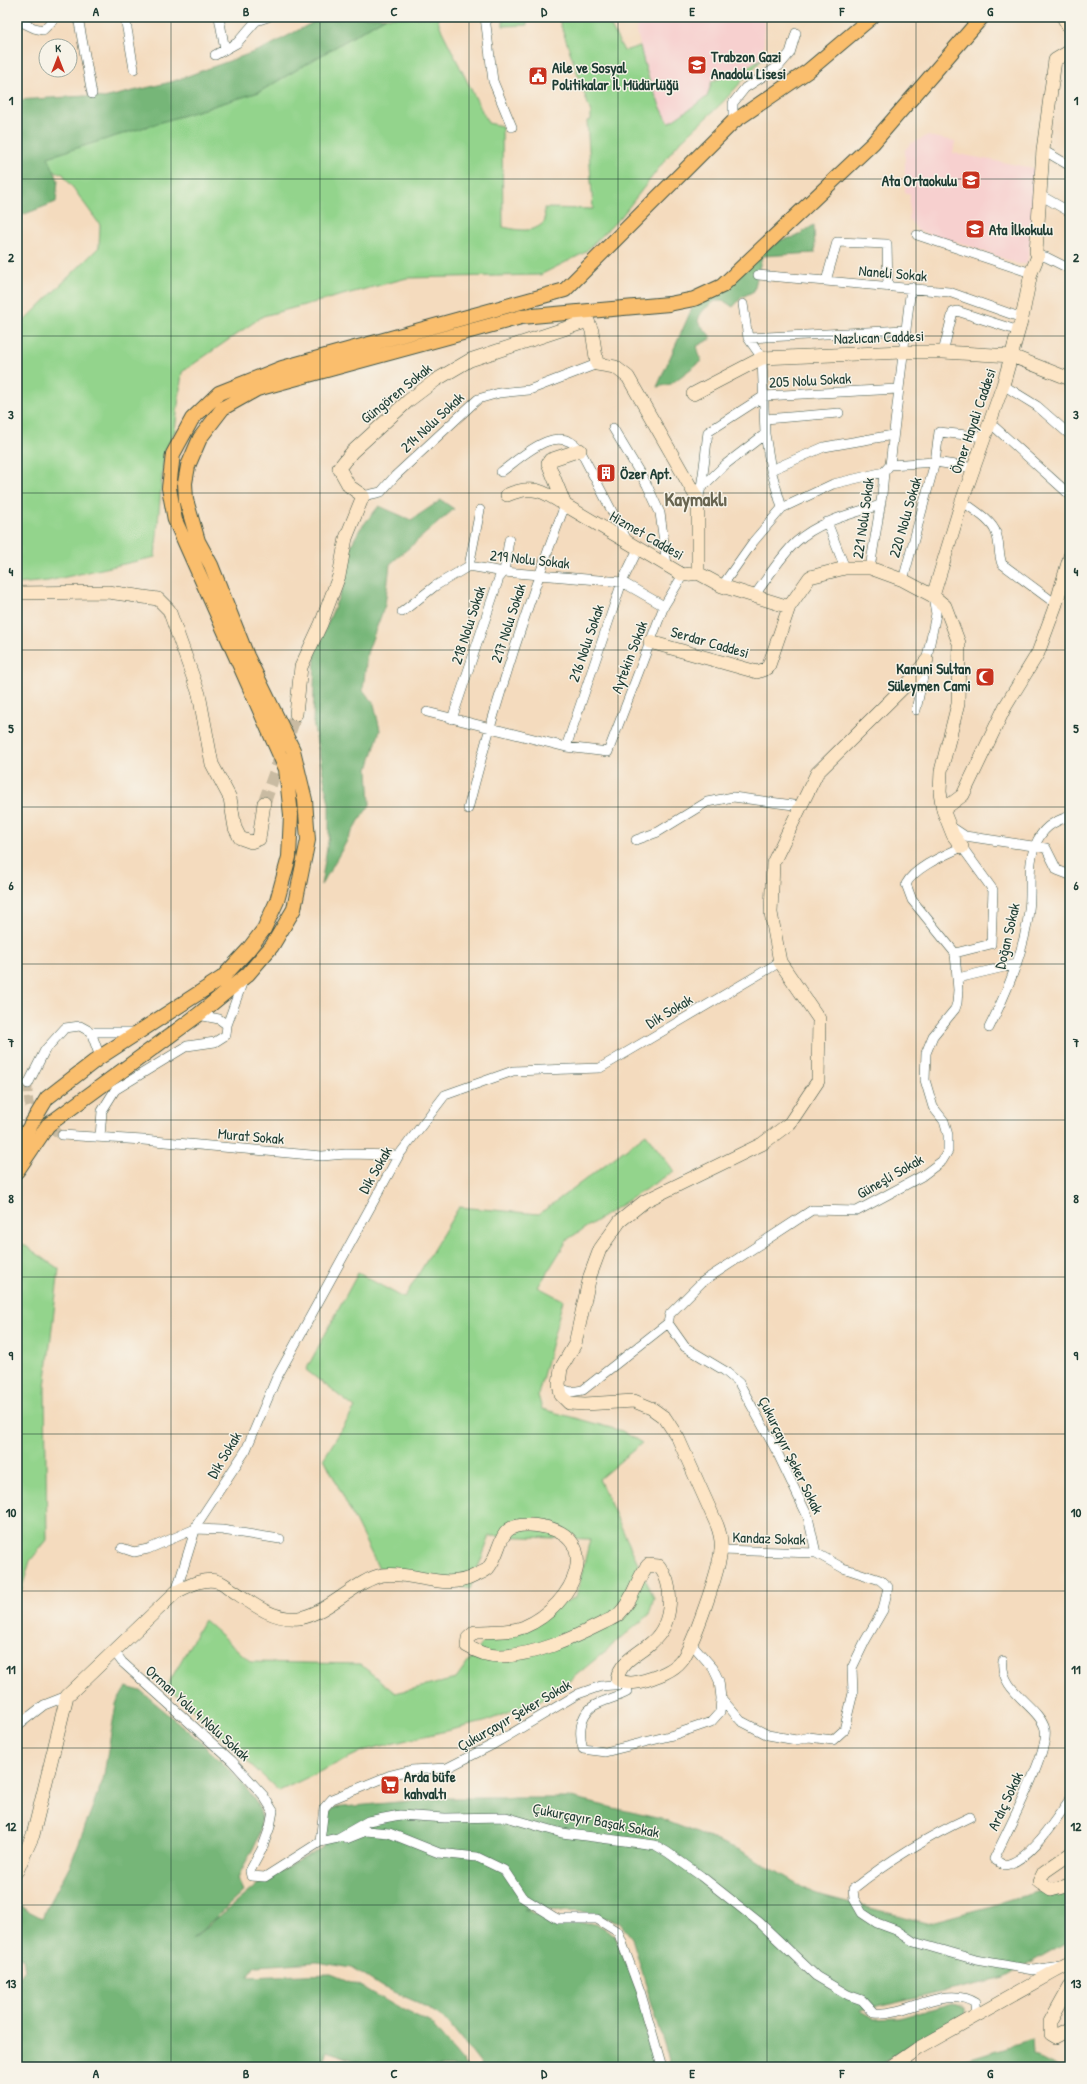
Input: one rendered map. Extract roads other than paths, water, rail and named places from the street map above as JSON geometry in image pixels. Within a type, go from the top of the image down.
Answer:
[{"type":"main road","points":[[17,1148],[47,1098],[100,1057],[222,978],[248,950],[264,929],[277,901],[289,857],[291,815],[286,769],[174,520],[169,488],[173,454],[192,419],[219,393],[282,368],[566,290],[733,122],[808,71],[872,17]]},
{"type":"main road","points":[[17,1171],[48,1125],[198,1015],[245,976],[272,946],[294,908],[308,840],[306,808],[294,750],[247,656],[211,565],[198,541],[186,500],[185,483],[188,466],[200,438],[223,408],[257,389],[521,317],[669,304],[694,299],[722,286],[873,143],[982,17]]},
{"type":"street","points":[[78,17],[92,94]]},
{"type":"street","points":[[125,17],[134,69]]},
{"type":"street","points":[[219,17],[225,50]]},
{"type":"street","points":[[215,55],[237,43],[256,21],[268,17]]},
{"type":"street","points":[[485,17],[493,81],[512,127]]},
{"type":"street","points":[[1063,17],[1070,29]]},
{"type":"street","points":[[17,20],[34,28],[43,30],[54,20]]},
{"type":"street","points":[[733,122],[733,103],[745,88],[779,66],[787,58],[796,33]]},
{"type":"street","name":"Ömer Hayali Caddesi","points":[[933,596],[962,501],[975,468],[1012,356],[1031,273],[1037,254],[1043,150],[1055,60],[1070,51]]},
{"type":"street","points":[[1043,150],[1070,166]]},
{"type":"street","points":[[1040,196],[1070,212]]},
{"type":"street","points":[[917,235],[1031,273]]},
{"type":"street","points":[[826,281],[837,242],[888,244],[888,287]]},
{"type":"street","points":[[1037,254],[1070,269]]},
{"type":"street","name":"Naneli Sokak","points":[[758,275],[888,287],[911,287],[949,292],[1020,324]]},
{"type":"street","name":"221 Nolu Sokak","points":[[870,568],[893,435],[911,287]]},
{"type":"street","points":[[743,304],[748,338],[762,358],[766,434],[771,470],[782,508]]},
{"type":"street","points":[[943,352],[953,312],[957,311],[1020,324]]},
{"type":"street","name":"Güngören Sokak","points":[[364,496],[349,486],[339,468],[352,452],[408,401],[436,380],[470,360],[588,321],[592,331],[597,364]]},
{"type":"street","points":[[748,338],[905,330]]},
{"type":"street","name":"Nazlıcan Caddesi","points":[[693,394],[762,358],[902,352],[943,352],[1012,356],[1070,379]]},
{"type":"street","name":"214 Nolu Sokak","points":[[364,496],[381,492],[394,476],[478,399],[499,392],[529,390],[597,364]]},
{"type":"street","name":"Hizmet Caddesi","points":[[507,495],[529,489],[544,492],[683,575],[698,573],[698,500],[628,377],[615,367],[597,364]]},
{"type":"street","points":[[1003,385],[1037,406],[1070,435]]},
{"type":"street","name":"205 Nolu Sokak","points":[[698,500],[702,487],[708,432],[764,396],[898,389]]},
{"type":"street","points":[[765,419],[839,413]]},
{"type":"street","points":[[989,422],[1070,495]]},
{"type":"street","points":[[613,428],[647,485],[660,513],[668,565]]},
{"type":"street","name":"220 Nolu Sokak","points":[[902,580],[935,462],[939,432],[984,437]]},
{"type":"street","points":[[702,487],[726,464],[766,434]]},
{"type":"street","points":[[771,470],[824,446],[893,435]]},
{"type":"street","points":[[501,472],[540,442],[561,438],[573,441],[580,450],[633,546]]},
{"type":"street","points":[[565,505],[548,463],[550,460],[580,450]]},
{"type":"street","points":[[722,586],[753,542],[782,508],[833,484],[887,468],[935,462],[975,468]]},
{"type":"street","points":[[296,714],[301,667],[321,624],[339,576],[346,538],[364,496]]},
{"type":"street","points":[[962,501],[992,525],[996,532],[999,556],[1002,564],[1056,604]]},
{"type":"street","points":[[754,596],[795,543],[827,522],[880,504]]},
{"type":"street","name":"217 Nolu Sokak","points":[[468,809],[489,728],[539,574],[565,505]]},
{"type":"street","points":[[469,566],[480,510]]},
{"type":"street","points":[[827,522],[844,568]]},
{"type":"street","name":"218 Nolu Sokak","points":[[452,719],[498,578],[504,572],[508,540]]},
{"type":"street","name":"216 Nolu Sokak","points":[[566,748],[633,546]]},
{"type":"street","points":[[943,810],[963,795],[1005,707],[1038,653],[1056,604],[1070,556]]},
{"type":"street","name":"219 Nolu Sokak","points":[[402,612],[435,586],[469,566],[504,572],[622,582],[664,606]]},
{"type":"street","name":"Serdar Caddesi","points":[[650,642],[757,672],[768,668],[789,607],[810,577],[844,568],[870,568],[902,580],[933,596],[945,606],[959,643],[958,704],[941,771],[940,792],[943,810],[953,835],[962,847]]},
{"type":"street","points":[[698,573],[722,586],[789,607]]},
{"type":"street","name":"Aytekin Sokak","points":[[566,748],[608,752],[664,606],[683,575]]},
{"type":"street","points":[[17,593],[108,592],[158,599],[169,610],[199,694],[212,764],[230,798],[235,828],[240,838],[251,842],[259,838],[264,803]]},
{"type":"street","points":[[916,710],[936,614],[933,596]]},
{"type":"street","points":[[17,1726],[44,1705],[67,1696],[176,1592],[196,1582],[219,1581],[260,1609],[277,1616],[299,1618],[329,1606],[369,1580],[382,1575],[397,1574],[455,1582],[472,1577],[489,1567],[503,1534],[514,1527],[530,1525],[553,1530],[570,1539],[578,1554],[577,1570],[570,1589],[559,1604],[541,1617],[523,1627],[503,1632],[475,1632],[468,1638],[467,1646],[480,1653],[498,1656],[536,1651],[592,1628],[618,1615],[632,1598],[641,1573],[648,1565],[658,1566],[666,1575],[670,1592],[668,1613],[662,1631],[653,1642],[629,1659],[619,1670],[617,1679],[625,1684],[638,1682],[661,1675],[681,1662],[691,1643],[705,1605],[721,1550],[721,1539],[717,1525],[678,1438],[665,1418],[651,1408],[634,1401],[593,1404],[569,1402],[560,1395],[559,1388],[561,1368],[575,1344],[592,1269],[600,1249],[620,1221],[645,1201],[762,1144],[790,1123],[818,1081],[820,1019],[780,962],[771,914],[773,863],[817,773],[911,680],[927,660]]},
{"type":"street","points":[[427,712],[566,748]]},
{"type":"street","points":[[636,840],[658,832],[707,802],[733,797],[801,806]]},
{"type":"street","name":"Doğan Sokak","points":[[989,1028],[1003,1001],[1017,964],[1029,911],[1030,871],[1035,847],[1046,827],[1070,816]]},
{"type":"street","points":[[950,826],[965,836],[1046,848],[1057,870],[1070,875]]},
{"type":"street","points":[[962,847],[993,890],[991,944],[955,953],[912,900],[906,884],[909,878],[936,859],[962,847]]},
{"type":"street","name":"Güneşli Sokak","points":[[668,1323],[670,1314],[702,1282],[812,1210],[857,1211],[922,1176],[942,1161],[948,1151],[948,1135],[944,1121],[933,1107],[925,1080],[926,1053],[933,1036],[954,1009],[958,990],[955,953]]},
{"type":"street","name":"Dik Sokak","points":[[176,1592],[195,1529],[246,1450],[276,1379],[399,1155],[445,1095],[514,1071],[600,1068],[780,962]]},
{"type":"street","points":[[958,978],[1017,964]]},
{"type":"street","points":[[100,1137],[102,1111],[115,1090],[187,1046],[214,1042],[226,1035],[226,1025],[245,976]]},
{"type":"street","points":[[198,1015],[220,1019],[226,1025]]},
{"type":"street","points":[[28,1084],[45,1050],[65,1028],[80,1026],[91,1032],[139,1032]]},
{"type":"street","points":[[91,1032],[100,1057]]},
{"type":"street","name":"Murat Sokak","points":[[62,1135],[322,1156],[346,1154],[399,1155]]},
{"type":"street","points":[[559,1388],[571,1392],[583,1390],[668,1323]]},
{"type":"street","name":"Çukurçayır Şeker Sokak","points":[[668,1323],[685,1347],[725,1371],[739,1383],[777,1452],[808,1517],[816,1553]]},
{"type":"street","points":[[122,1548],[134,1552],[148,1549],[195,1529],[222,1530],[280,1539]]},
{"type":"street","name":"Kandaz Sokak","points":[[721,1550],[816,1553]]},
{"type":"street","points":[[721,1698],[741,1721],[768,1735],[796,1740],[809,1737],[833,1740],[844,1730],[853,1693],[852,1668],[865,1641],[883,1610],[888,1587],[880,1580],[843,1568],[816,1553]]},
{"type":"street","points":[[625,1684],[627,1692],[617,1698],[592,1707],[583,1719],[579,1735],[583,1748],[606,1752],[673,1735],[711,1722],[720,1712],[721,1698],[719,1681],[714,1668],[691,1643]]},
{"type":"street","name":"Orman Yolu 4 Nolu Sokak","points":[[114,1651],[122,1662],[232,1761],[264,1795]]},
{"type":"street","name":"Ardıç Sokak","points":[[1003,1662],[1002,1671],[1008,1683],[1043,1724],[1045,1744],[1025,1795],[994,1858],[999,1863],[1007,1865],[1021,1857],[1039,1842],[1070,1799]]},
{"type":"street","name":"Çukurçayır Şeker Sokak","points":[[320,1842],[324,1808],[332,1799],[391,1775],[411,1770],[447,1768],[494,1744],[578,1694],[601,1686],[625,1684]]},
{"type":"street","points":[[17,1871],[33,1835],[67,1696]]},
{"type":"street","name":"Çukurçayır Başak Sokak","points":[[264,1795],[273,1811],[270,1827],[262,1849],[250,1870],[251,1876],[265,1877],[320,1842],[338,1838],[368,1821],[400,1815],[445,1818],[506,1817],[562,1833],[655,1845],[701,1876],[759,1922],[816,1976],[848,1995],[862,2000],[874,2013],[890,2014],[916,2004],[944,1998],[958,1998],[970,1999],[975,2003],[976,2017]]},
{"type":"street","points":[[970,1817],[947,1828],[881,1868],[853,1889],[854,1899],[862,1913],[877,1923],[896,1930],[914,1942],[970,1959],[1033,1970],[1069,1966]]},
{"type":"street","points":[[320,1842],[335,1844],[366,1831],[389,1833],[439,1853],[477,1857],[504,1870],[522,1897],[554,1917],[558,1919],[597,1919],[618,1932],[640,1991],[662,2067]]},
{"type":"street","points":[[1070,1854],[1044,1872],[1039,1882],[1051,1890],[1070,1885]]},
{"type":"street","points":[[891,2067],[917,2050],[1069,1966]]},
{"type":"street","points":[[1070,1986],[1050,2022],[1050,2034],[1056,2037],[1070,2030]]},
{"type":"tunnel","points":[[264,803],[296,714]]},
{"type":"tunnel","points":[[28,1084],[28,1095],[31,1111],[46,1126],[62,1135]]},
{"type":"place","name":"Trabzon Gazi Anadolu Lisesi","points":[[697,65]]},
{"type":"place","name":"Aile ve Sosyal Politikalar İl Müdürlüğü","points":[[538,76]]},
{"type":"place","name":"Ata Ortaokulu","points":[[971,180]]},
{"type":"place","name":"Ata İlkokulu","points":[[975,229]]},
{"type":"place","name":"Özer Apt.","points":[[606,473]]},
{"type":"place","name":"Kanuni Sultan Süleymen Cami","points":[[985,677]]},
{"type":"place","name":"Arda büfe kahvaltı","points":[[390,1785]]},
{"type":"district","name":"Kaymaklı","points":[[696,499]]}]
